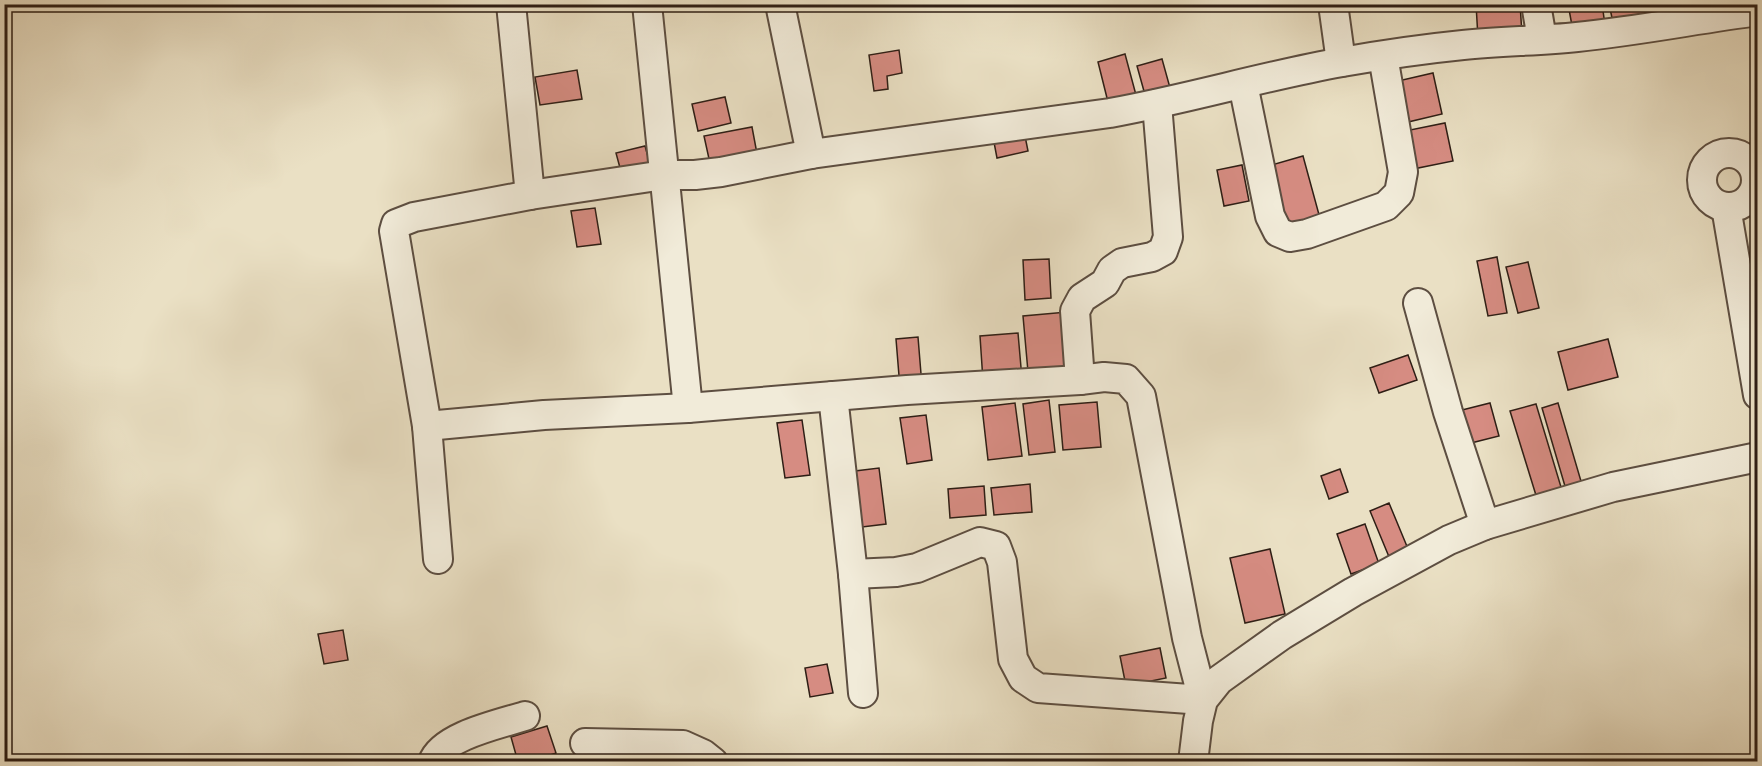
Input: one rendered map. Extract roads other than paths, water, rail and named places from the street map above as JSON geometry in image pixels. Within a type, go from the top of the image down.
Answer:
[{"type":"street","points":[[511,4],[530,195]]},
{"type":"street","points":[[647,4],[688,408]]},
{"type":"street","points":[[780,4],[811,154]]},
{"type":"street","points":[[1333,4],[1341,62]]},
{"type":"street","points":[[1536,4],[1542,39]]},
{"type":"street","points":[[438,560],[427,426],[394,227],[396,224],[414,217],[530,195],[664,174],[695,175],[721,172],[811,154],[1110,113],[1341,62],[1461,45],[1626,31],[1687,12],[1758,11]]},
{"type":"street","points":[[1243,84],[1270,216],[1278,232],[1290,237],[1308,234],[1386,206],[1399,193],[1403,172],[1383,56]]},
{"type":"street","points":[[1080,380],[1075,311],[1082,298],[1105,283],[1112,270],[1122,263],[1152,257],[1163,251],[1168,237],[1157,104]]},
{"type":"street","points":[[1736,154],[1750,163],[1757,180],[1750,197],[1735,207],[1726,207],[1710,199],[1702,183],[1703,174],[1711,159],[1719,155],[1736,154]]},
{"type":"street","points":[[1726,207],[1758,395]]},
{"type":"street","points":[[1418,303],[1448,412],[1485,525]]},
{"type":"street","points":[[427,426],[544,415],[688,408],[907,390],[1104,377],[1126,379],[1141,396],[1187,638],[1203,700]]},
{"type":"street","points":[[833,396],[853,573],[863,693]]},
{"type":"street","points":[[1193,762],[1203,700],[1219,680],[1282,635],[1420,555],[1485,525],[1613,487],[1758,457]]},
{"type":"street","points":[[853,573],[896,572],[917,568],[980,542],[996,546],[1002,562],[1013,659],[1023,678],[1038,688],[1203,700]]},
{"type":"street","points":[[433,762],[435,755],[447,745],[472,733],[525,716]]},
{"type":"street","points":[[585,743],[683,745],[704,754],[713,762]]}]
